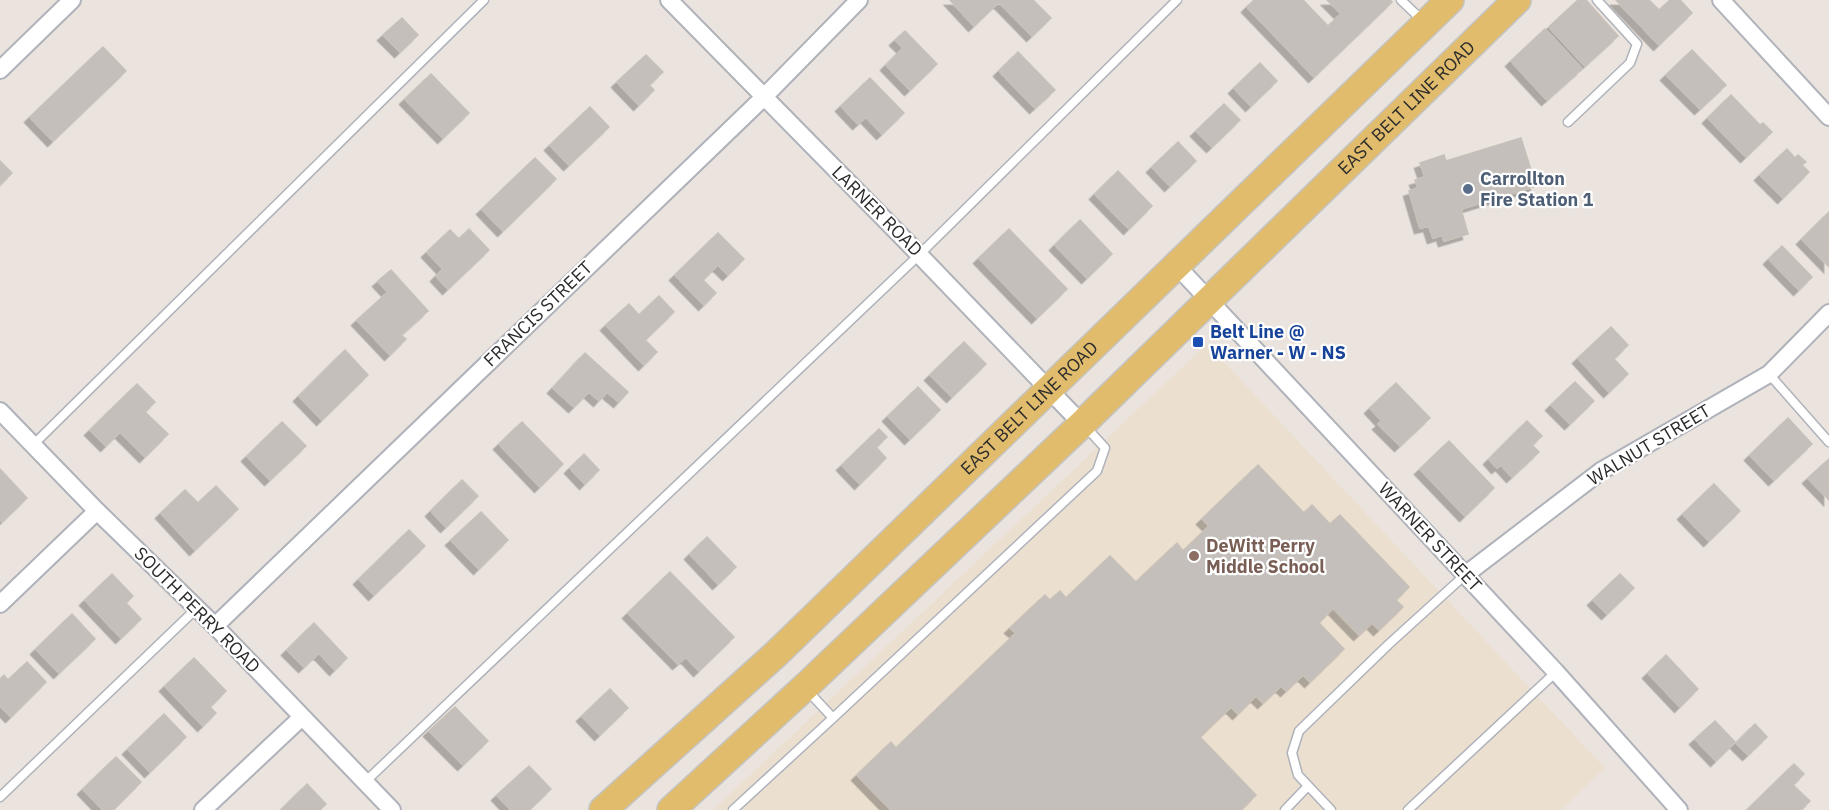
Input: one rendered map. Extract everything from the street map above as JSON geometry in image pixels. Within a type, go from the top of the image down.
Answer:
[{"type":"main road","name":"EAST BELT LINE ROAD","points":[[603,810],[776,654],[1450,0]]},
{"type":"main road","name":"EAST BELT LINE ROAD","points":[[671,810],[805,687],[1082,424],[1517,0]]},
{"type":"street","points":[[0,70],[72,0]]},
{"type":"street","name":"LARNER ROAD","points":[[669,0],[920,254],[1082,424]]},
{"type":"street","name":"FRANCIS STREET","points":[[215,626],[764,97],[859,0]]},
{"type":"street","points":[[1720,0],[1829,117]]},
{"type":"street","name":"WARNER STREET","points":[[1177,266],[1556,672],[1679,810]]},
{"type":"street","name":"WALNUT STREET","points":[[1465,575],[1601,471],[1769,374],[1829,313]]},
{"type":"street","name":"SOUTH PERRY ROAD","points":[[0,411],[97,511],[215,626],[392,810]]},
{"type":"street","points":[[0,604],[97,511]]},
{"type":"street","points":[[203,810],[302,717]]},
{"type":"lane","points":[[33,445],[484,0]]},
{"type":"lane","points":[[365,782],[920,254],[1177,0]]},
{"type":"lane","points":[[1401,0],[1426,24]]},
{"type":"lane","points":[[1568,122],[1630,63],[1638,44],[1597,0]]},
{"type":"lane","points":[[1769,374],[1829,442]]},
{"type":"lane","points":[[733,810],[1098,471],[1105,448],[1082,424]]},
{"type":"lane","points":[[1331,810],[1298,775],[1292,753],[1299,731],[1465,575]]},
{"type":"lane","points":[[0,796],[197,608]]},
{"type":"lane","points":[[1408,810],[1556,672]]},
{"type":"lane","points":[[805,687],[833,718]]},
{"type":"lane","points":[[1285,810],[1308,786]]},
{"type":"shaded area","name":"DeWitt Perry Middle School","points":[[1207,344],[1605,768],[1561,810],[713,810]]},
{"type":"building","points":[[950,0],[1033,0],[1051,18],[1032,36],[999,2],[974,26]]},
{"type":"building","points":[[1254,0],[1303,0],[1328,26],[1341,14],[1327,0],[1390,0],[1392,2],[1314,77],[1247,7]]},
{"type":"building","points":[[1578,0],[1586,0],[1618,36],[1585,66],[1549,27]]},
{"type":"building","points":[[1616,0],[1649,0],[1659,10],[1670,0],[1680,0],[1692,13],[1659,45]]},
{"type":"building","points":[[402,18],[418,35],[400,52],[383,35]]},
{"type":"building","points":[[1545,29],[1582,69],[1547,100],[1511,61]]},
{"type":"building","points":[[905,31],[937,64],[910,90],[886,65],[903,48],[895,40]]},
{"type":"building","points":[[103,47],[126,71],[53,141],[30,117]]},
{"type":"building","points":[[1692,50],[1726,85],[1700,109],[1666,75]]},
{"type":"building","points":[[1018,52],[1055,90],[1035,108],[999,71]]},
{"type":"building","points":[[646,55],[663,72],[649,85],[654,90],[639,105],[617,82]]},
{"type":"building","points":[[1260,63],[1277,81],[1251,106],[1234,88]]},
{"type":"building","points":[[431,74],[469,113],[443,138],[405,99]]},
{"type":"building","points":[[870,78],[904,113],[882,134],[866,117],[858,124],[841,106]]},
{"type":"building","points":[[1731,95],[1760,125],[1763,123],[1772,132],[1746,157],[1708,118]]},
{"type":"building","points":[[1224,104],[1240,120],[1212,147],[1196,131]]},
{"type":"building","points":[[590,107],[609,127],[569,165],[550,145]]},
{"type":"building","name":"Carrollton Fire Station 1","points":[[1521,138],[1536,186],[1461,209],[1468,234],[1444,241],[1442,235],[1433,238],[1429,226],[1420,228],[1409,191],[1418,188],[1415,180],[1425,177],[1420,163],[1444,155],[1446,161]]},
{"type":"building","points":[[1178,142],[1196,161],[1170,186],[1152,167]]},
{"type":"building","points":[[1787,149],[1795,158],[1798,155],[1806,162],[1802,165],[1809,172],[1783,198],[1760,175]]},
{"type":"building","points":[[535,158],[556,179],[503,231],[482,209]]},
{"type":"building","points":[[0,161],[12,173],[0,185]]},
{"type":"building","points":[[1118,171],[1152,206],[1129,229],[1095,194]]},
{"type":"building","points":[[1829,212],[1829,267],[1802,239]]},
{"type":"building","points":[[1080,220],[1112,254],[1087,278],[1055,245]]},
{"type":"building","points":[[469,229],[489,250],[448,289],[436,276],[443,269],[427,252],[450,230],[459,239]]},
{"type":"building","points":[[1009,229],[1067,289],[1037,318],[979,258]]},
{"type":"building","points":[[718,233],[744,259],[728,275],[718,265],[703,280],[716,293],[704,305],[675,275]]},
{"type":"building","points":[[1782,246],[1812,277],[1799,290],[1769,259]]},
{"type":"building","points":[[391,270],[428,311],[401,335],[406,339],[390,355],[357,320],[388,292],[378,281]]},
{"type":"building","points":[[659,296],[674,312],[645,340],[657,352],[644,365],[606,325],[629,304],[639,315]]},
{"type":"building","points":[[1611,327],[1628,345],[1614,359],[1628,374],[1609,392],[1578,358]]},
{"type":"building","points":[[964,342],[986,364],[952,397],[930,375]]},
{"type":"building","points":[[345,350],[368,375],[322,420],[299,396]]},
{"type":"building","points":[[585,353],[628,392],[619,402],[607,392],[599,401],[589,392],[574,407],[553,388]]},
{"type":"building","points":[[1575,382],[1594,401],[1570,424],[1551,405]]},
{"type":"building","points":[[1396,383],[1430,418],[1400,446],[1378,424],[1382,421],[1370,408]]},
{"type":"building","points":[[137,384],[155,402],[145,412],[168,434],[145,457],[120,432],[106,446],[90,430]]},
{"type":"building","points":[[918,387],[940,410],[910,439],[888,416]]},
{"type":"building","points":[[1788,418],[1812,444],[1774,480],[1750,455]]},
{"type":"building","points":[[1527,421],[1542,436],[1532,445],[1539,452],[1512,477],[1501,465],[1497,468],[1489,459]]},
{"type":"building","points":[[282,422],[306,446],[270,480],[247,456]]},
{"type":"building","points":[[522,422],[563,464],[540,487],[499,444]]},
{"type":"building","points":[[879,429],[887,437],[876,447],[886,458],[860,484],[842,465]]},
{"type":"building","points":[[1449,441],[1494,488],[1465,516],[1420,469]]},
{"type":"building","points":[[584,454],[599,470],[585,484],[570,468]]},
{"type":"building","points":[[1829,459],[1829,500],[1808,478]]},
{"type":"building","points":[[1258,465],[1304,513],[1312,505],[1330,524],[1340,515],[1409,587],[1396,600],[1403,607],[1379,630],[1372,623],[1359,635],[1333,608],[1319,623],[1344,649],[1310,682],[1303,675],[1286,691],[1281,686],[1263,703],[1256,696],[1238,714],[1231,707],[1200,737],[1256,795],[1241,810],[891,810],[857,775],[891,742],[896,748],[1016,633],[1010,628],[1045,595],[1050,600],[1060,591],[1066,598],[1110,556],[1136,582],[1177,543],[1183,551],[1209,526],[1202,519]]},
{"type":"building","points":[[0,469],[27,498],[2,522],[0,520]]},
{"type":"building","points":[[462,480],[478,496],[446,527],[431,511]]},
{"type":"building","points":[[1714,484],[1740,511],[1709,541],[1683,514]]},
{"type":"building","points":[[216,486],[238,509],[195,550],[161,513],[185,490],[198,503]]},
{"type":"building","points":[[481,512],[508,540],[479,569],[451,540]]},
{"type":"building","points":[[409,530],[425,546],[374,595],[359,579]]},
{"type":"building","points":[[707,537],[736,567],[718,584],[690,554]]},
{"type":"building","points":[[670,572],[734,637],[699,671],[686,657],[678,664],[628,613]]},
{"type":"building","points":[[112,574],[133,596],[126,603],[141,619],[121,638],[85,600]]},
{"type":"building","points":[[1620,574],[1634,588],[1607,614],[1593,600]]},
{"type":"building","points":[[72,614],[95,639],[59,673],[36,649]]},
{"type":"building","points":[[314,623],[347,658],[335,670],[319,653],[304,667],[287,650]]},
{"type":"building","points":[[1666,655],[1698,689],[1680,707],[1648,673]]},
{"type":"building","points":[[194,658],[226,691],[210,707],[216,713],[203,726],[165,686]]},
{"type":"building","points":[[27,662],[46,682],[11,717],[0,706],[0,679],[4,675],[8,680]]},
{"type":"building","points":[[610,689],[628,708],[600,735],[582,716]]},
{"type":"building","points":[[455,707],[488,741],[463,765],[429,731]]},
{"type":"building","points":[[164,714],[186,737],[150,772],[128,749]]},
{"type":"building","points":[[1715,721],[1735,742],[1716,761],[1695,739]]},
{"type":"building","points":[[1755,724],[1767,737],[1748,755],[1736,743]]},
{"type":"building","points":[[116,757],[141,782],[113,810],[103,810],[83,789]]},
{"type":"building","points":[[1794,764],[1804,774],[1793,785],[1810,801],[1801,810],[1748,809]]},
{"type":"building","points":[[529,766],[551,789],[529,810],[511,810],[497,795]]},
{"type":"building","points":[[307,784],[326,804],[320,810],[281,810]]},
{"type":"place","name":"Carrollton Fire Station 1","points":[[1468,189]]},
{"type":"place","name":"Belt Line @ Warner - W - NS","points":[[1198,342]]},
{"type":"place","name":"DeWitt Perry Middle School","points":[[1194,556]]}]
